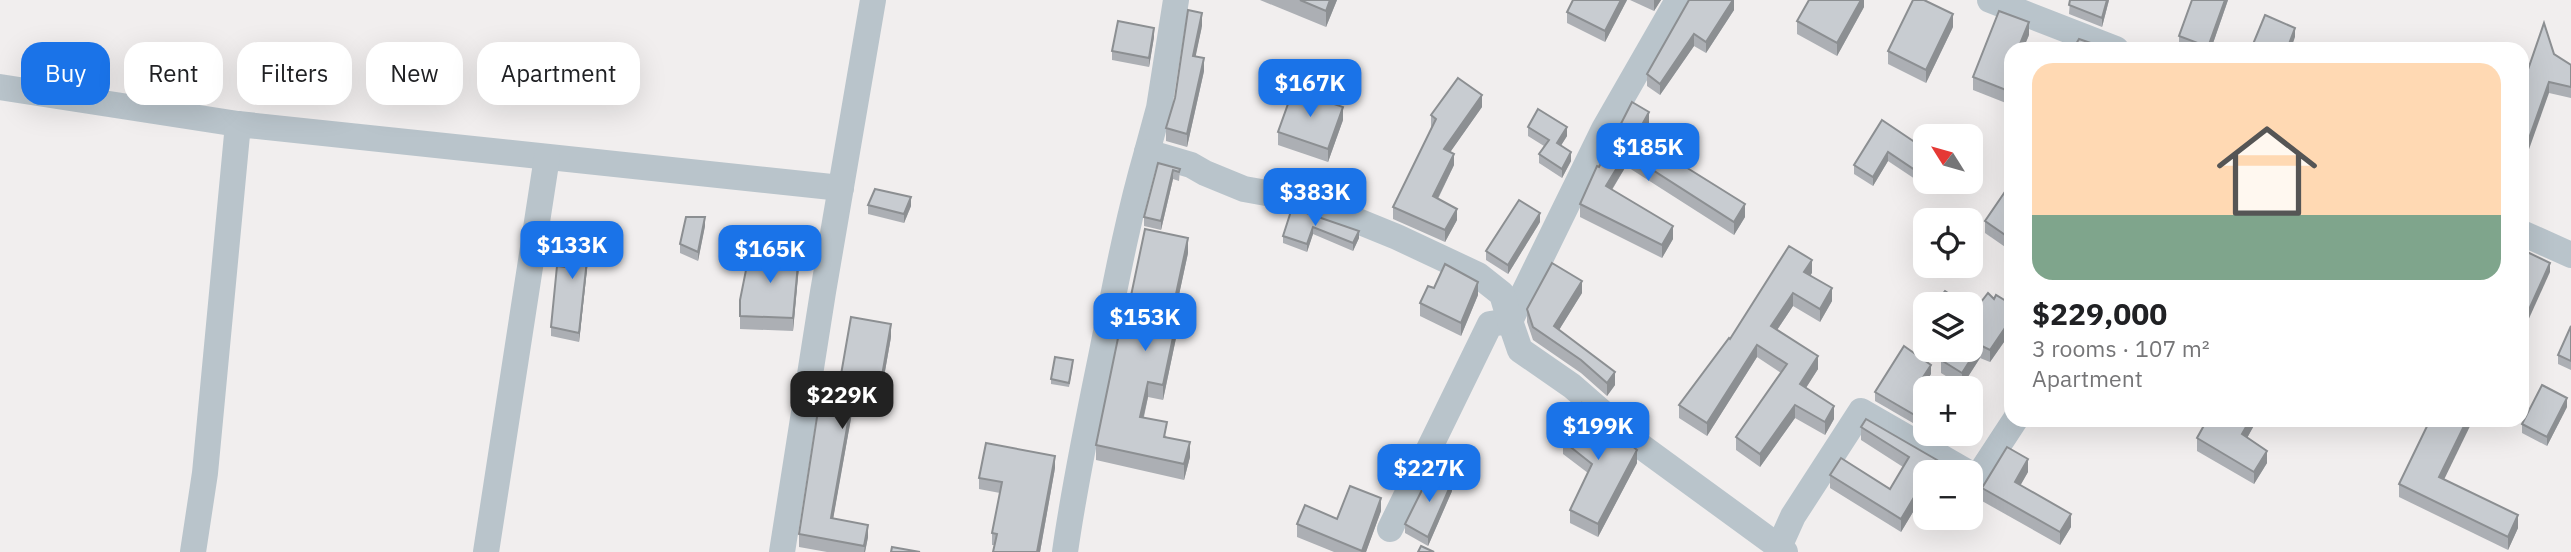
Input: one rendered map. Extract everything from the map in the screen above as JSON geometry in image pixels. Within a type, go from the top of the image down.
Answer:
[{"type":"street","points":[[782,552],[873,0]]},
{"type":"street","points":[[1065,552],[1071,504],[1114,291],[1134,197],[1159,108],[1176,0]]},
{"type":"street","points":[[1510,321],[1604,129],[1678,0]]},
{"type":"street","points":[[1990,0],[2098,42]]},
{"type":"street","points":[[0,87],[238,124],[841,188]]},
{"type":"street","points":[[193,552],[205,473],[238,124]]},
{"type":"street","points":[[1147,152],[1191,165],[1244,189],[1283,196],[1342,215],[1478,275],[1502,294],[1520,351],[1572,386],[1642,447],[1782,550],[1793,516],[1861,411],[1945,460]]},
{"type":"street","points":[[486,552],[547,157]]},
{"type":"street","points":[[2529,236],[2571,255]]},
{"type":"street","points":[[1390,529],[1490,324],[1510,321]]},
{"type":"street","points":[[1983,469],[2010,427]]},
{"type":"building","points":[[1300,0],[1330,0],[1326,11]]},
{"type":"building","points":[[1573,0],[1621,0],[1605,31],[1567,12]]},
{"type":"building","points":[[1689,0],[1733,0],[1706,42],[1694,34],[1660,84],[1647,74]]},
{"type":"building","points":[[1809,0],[1861,0],[1837,43],[1797,21]]},
{"type":"building","points":[[1913,0],[1924,0],[1953,14],[1926,70],[1888,51]]},
{"type":"building","points":[[2070,0],[2107,0],[2102,18],[2069,5]]},
{"type":"building","points":[[2192,0],[2225,0],[2210,42],[2195,42],[2179,36]]},
{"type":"building","points":[[1188,10],[1202,13],[1193,56],[1204,58],[1187,134],[1166,128],[1175,98]]},
{"type":"building","points":[[1999,11],[2029,22],[2021,42],[2004,42],[2004,89],[1973,77]]},
{"type":"building","points":[[2265,15],[2295,28],[2290,42],[2254,42]]},
{"type":"building","points":[[1118,21],[1154,28],[1149,58],[1112,51]]},
{"type":"building","points":[[2544,23],[2554,54],[2571,65],[2571,87],[2549,82],[2529,138],[2529,67]]},
{"type":"building","points":[[1458,78],[1482,95],[1444,149],[1454,154],[1433,196],[1457,209],[1445,230],[1393,207],[1436,119],[1431,115]]},
{"type":"building","points":[[1293,90],[1343,107],[1328,149],[1278,132]]},
{"type":"building","points":[[1632,102],[1649,112],[1636,136],[1745,204],[1734,222],[1626,153],[1606,186],[1673,226],[1662,245],[1580,204],[1597,166],[1599,167]]},
{"type":"building","points":[[1538,109],[1567,127],[1557,143],[1571,152],[1562,169],[1539,154],[1549,140],[1528,127]]},
{"type":"building","points":[[1882,120],[1913,141],[1913,169],[1888,152],[1873,177],[1854,165]]},
{"type":"building","points":[[1158,163],[1180,169],[1179,172],[1173,170],[1161,221],[1144,217]]},
{"type":"building","points":[[875,189],[911,197],[904,214],[868,205]]},
{"type":"building","points":[[2004,193],[2004,234],[1985,221]]},
{"type":"building","points":[[1519,200],[1540,213],[1508,265],[1486,251]]},
{"type":"building","points":[[1292,208],[1359,231],[1353,243],[1313,227],[1307,244],[1283,236]]},
{"type":"building","points":[[686,217],[705,217],[698,252],[680,244]]},
{"type":"building","points":[[573,222],[591,223],[579,333],[551,327],[557,266],[565,267]]},
{"type":"building","points":[[1145,229],[1188,238],[1170,322],[1176,323],[1163,385],[1148,382],[1140,417],[1167,422],[1164,437],[1190,442],[1184,464],[1096,445],[1124,309],[1128,310]]},
{"type":"building","points":[[1789,246],[1812,260],[1804,272],[1832,288],[1820,309],[1793,293],[1771,326],[1818,356],[1800,384],[1834,406],[1825,422],[1795,405],[1760,454],[1736,437],[1787,364],[1757,345],[1707,423],[1679,405],[1730,339]]},
{"type":"building","points":[[750,250],[799,253],[793,318],[740,316],[740,300]]},
{"type":"building","points":[[2529,253],[2550,263],[2529,310]]},
{"type":"building","points":[[1552,263],[1582,281],[1554,326],[1615,372],[1607,383],[1581,360],[1533,327],[1527,309]]},
{"type":"building","points":[[1445,264],[1478,282],[1461,323],[1420,303],[1428,286],[1434,288]]},
{"type":"building","points":[[1988,293],[1994,299],[1996,295],[2004,300],[2004,329],[1990,350],[1983,346],[1983,299]]},
{"type":"building","points":[[851,317],[891,324],[878,399],[853,394],[831,518],[868,525],[864,546],[799,534],[821,391],[838,392]]},
{"type":"building","points":[[2571,326],[2571,361],[2558,355]]},
{"type":"building","points":[[1904,346],[1913,352],[1913,362],[1927,362],[1931,365],[1924,376],[1913,376],[1913,414],[1875,392]]},
{"type":"building","points":[[1055,357],[1073,360],[1069,383],[1051,379]]},
{"type":"building","points":[[1944,362],[1969,362],[1962,373]]},
{"type":"building","points":[[2542,385],[2567,398],[2547,437],[2528,427],[2529,410]]},
{"type":"building","points":[[1582,403],[1637,450],[1598,524],[1570,510],[1592,464],[1563,441]]},
{"type":"building","points":[[1866,419],[1937,460],[1913,460],[1913,499],[1901,519],[1830,475],[1841,458],[1890,489],[1909,457],[1861,427]]},
{"type":"building","points":[[2203,427],[2246,427],[2242,434],[2267,451],[2254,472],[2197,438]]},
{"type":"building","points":[[2427,427],[2464,427],[2439,477],[2518,515],[2508,537],[2399,484]]},
{"type":"building","points":[[986,443],[1055,456],[1037,552],[993,552],[997,534],[992,533],[1002,482],[979,478]]},
{"type":"building","points":[[2007,447],[2028,459],[2015,482],[2071,514],[2060,532],[1983,486]]},
{"type":"building","points":[[1432,470],[1452,482],[1428,537],[1405,524]]},
{"type":"building","points":[[1350,486],[1381,498],[1362,551],[1297,524],[1305,505],[1337,519]]},
{"type":"building","points":[[1421,546],[1434,552],[1418,552]]},
{"type":"building","points":[[892,547],[920,552],[891,552]]}]
